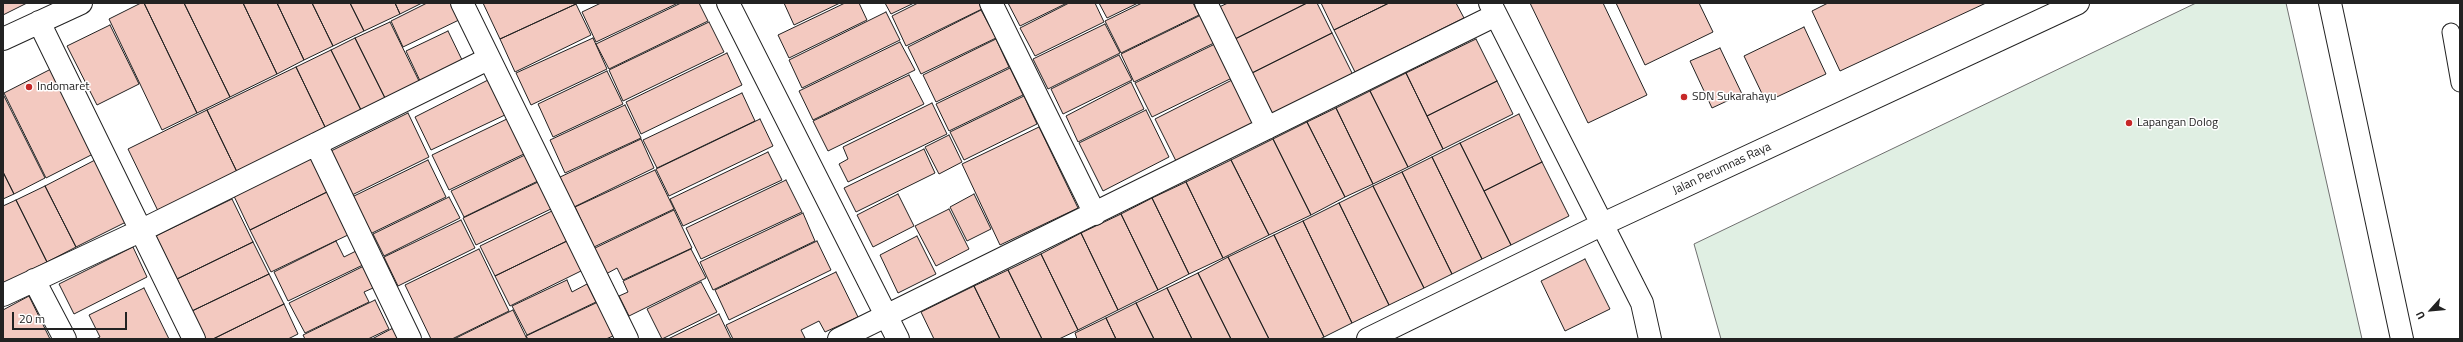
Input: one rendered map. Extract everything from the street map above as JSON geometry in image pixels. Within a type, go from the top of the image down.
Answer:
[{"type":"street","points":[[3,39],[39,22],[58,8],[81,3]]},
{"type":"street","points":[[462,3],[488,59],[627,339]]},
{"type":"street","points":[[728,3],[898,339]]},
{"type":"street","points":[[991,3],[1095,214]]},
{"type":"street","points":[[1206,3],[1268,128]]},
{"type":"street","name":"Jalan Perumnas Raya","points":[[1368,339],[1603,224],[2078,3]]},
{"type":"street","points":[[2330,3],[2402,339]]},
{"type":"street","points":[[839,339],[1268,128],[1493,9],[1642,303],[1650,339]]},
{"type":"street","points":[[39,22],[194,339]]},
{"type":"street","points":[[3,296],[140,231],[488,59]]},
{"type":"street","points":[[316,144],[410,339]]},
{"type":"street","points":[[34,280],[65,339]]},
{"type":"lane","points":[[2451,32],[2460,83]]},
{"type":"green space","name":"Lapangan Dolog","points":[[2196,3],[2286,3],[2362,339],[1721,339],[1694,244]]},
{"type":"building","points":[[3,3],[27,3],[3,15]]},
{"type":"building","points":[[141,3],[144,3],[197,113],[162,130],[109,19]]},
{"type":"building","points":[[144,3],[184,3],[230,97],[197,113]]},
{"type":"building","points":[[184,3],[243,3],[277,74],[230,97]]},
{"type":"building","points":[[243,3],[277,3],[304,60],[277,74]]},
{"type":"building","points":[[277,3],[312,3],[333,46],[304,60]]},
{"type":"building","points":[[312,3],[350,3],[364,31],[333,46]]},
{"type":"building","points":[[350,3],[395,3],[400,14],[364,31]]},
{"type":"building","points":[[395,3],[422,3],[400,14]]},
{"type":"building","points":[[427,3],[456,3],[463,18],[403,47],[391,21]]},
{"type":"building","points":[[483,3],[576,3],[576,4],[500,39]]},
{"type":"building","points":[[601,3],[678,3],[596,42],[582,12]]},
{"type":"building","points":[[681,3],[699,3],[708,21],[609,69],[596,44]]},
{"type":"building","points":[[784,3],[840,3],[794,25]]},
{"type":"building","points":[[845,3],[859,3],[867,20],[789,58],[778,35]]},
{"type":"building","points":[[885,3],[914,3],[891,14]]},
{"type":"building","points":[[918,3],[979,3],[982,9],[906,46],[892,16]]},
{"type":"building","points":[[1008,3],[1067,3],[1020,26]]},
{"type":"building","points":[[1069,3],[1095,3],[1104,22],[1035,56],[1020,28]]},
{"type":"building","points":[[1099,3],[1138,3],[1107,18]]},
{"type":"building","points":[[1142,3],[1193,3],[1199,15],[1121,53],[1105,21]]},
{"type":"building","points":[[1228,3],[1307,3],[1235,39],[1219,7]]},
{"type":"building","points":[[1307,3],[1317,3],[1332,33],[1252,73],[1235,39]]},
{"type":"building","points":[[1321,3],[1389,3],[1334,30]]},
{"type":"building","points":[[1389,3],[1456,3],[1464,18],[1355,72],[1334,30]]},
{"type":"building","points":[[1530,3],[1603,3],[1647,95],[1588,123]]},
{"type":"building","points":[[1616,3],[1699,3],[1713,32],[1645,65]]},
{"type":"building","points":[[1828,3],[1986,3],[1840,71],[1812,11]]},
{"type":"building","points":[[576,4],[591,35],[515,72],[500,39]]},
{"type":"building","points":[[981,10],[996,38],[921,74],[908,47]]},
{"type":"building","points":[[886,12],[900,40],[802,88],[789,60]]},
{"type":"building","points":[[1201,15],[1214,43],[1134,82],[1121,54]]},
{"type":"building","points":[[390,22],[421,85],[387,102],[355,38]]},
{"type":"building","points":[[709,22],[724,52],[623,101],[609,70]]},
{"type":"building","points":[[1105,24],[1120,53],[1048,89],[1033,59]]},
{"type":"building","points":[[110,25],[139,84],[97,105],[67,46]]},
{"type":"building","points":[[1804,27],[1826,74],[1766,102],[1744,56]]},
{"type":"building","points":[[448,31],[464,64],[422,85],[406,51]]},
{"type":"building","points":[[1332,33],[1353,75],[1273,115],[1252,73]]},
{"type":"building","points":[[355,38],[387,102],[363,114],[331,50]]},
{"type":"building","points":[[593,38],[607,69],[531,105],[516,73]]},
{"type":"building","points":[[996,39],[1009,67],[936,102],[923,75]]},
{"type":"building","points":[[1476,39],[1497,81],[1427,116],[1406,73]]},
{"type":"building","points":[[900,42],[915,70],[813,120],[799,91]]},
{"type":"building","points":[[1215,44],[1232,78],[1152,117],[1135,83]]},
{"type":"building","points":[[1720,48],[1742,94],[1712,108],[1690,61]]},
{"type":"building","points":[[331,50],[363,114],[327,131],[296,67]]},
{"type":"building","points":[[727,53],[742,85],[641,134],[626,102]]},
{"type":"building","points":[[1119,55],[1132,80],[1063,114],[1051,89]]},
{"type":"building","points":[[296,67],[327,131],[238,174],[207,110]]},
{"type":"building","points":[[1010,68],[1023,95],[949,131],[936,104]]},
{"type":"building","points":[[51,69],[93,154],[46,178],[4,93]]},
{"type":"building","points":[[607,71],[623,104],[553,137],[538,104]]},
{"type":"building","points":[[1406,73],[1443,149],[1408,167],[1370,91]]},
{"type":"building","points":[[909,75],[924,104],[828,151],[813,121]]},
{"type":"building","points":[[490,79],[507,114],[431,150],[415,117]]},
{"type":"building","points":[[1232,80],[1253,123],[1176,161],[1155,119]]},
{"type":"building","points":[[1497,81],[1513,114],[1443,149],[1427,116]]},
{"type":"building","points":[[1131,82],[1144,109],[1078,142],[1066,116]]},
{"type":"building","points":[[1370,91],[1408,167],[1373,184],[1336,108]]},
{"type":"building","points":[[742,93],[755,121],[657,168],[643,140]]},
{"type":"building","points":[[3,94],[45,178],[14,194],[3,172]]},
{"type":"building","points":[[1024,96],[1037,124],[964,160],[950,132]]},
{"type":"building","points":[[932,103],[947,134],[848,182],[839,164],[848,159],[843,147]]},
{"type":"building","points":[[625,105],[641,138],[565,173],[550,140]]},
{"type":"building","points":[[1336,108],[1373,184],[1345,197],[1307,122]]},
{"type":"building","points":[[207,110],[238,174],[159,213],[128,149]]},
{"type":"building","points":[[1146,110],[1169,157],[1103,191],[1079,143]]},
{"type":"building","points":[[408,113],[429,157],[350,196],[329,152]]},
{"type":"building","points":[[1519,114],[1542,162],[1484,191],[1460,143]]},
{"type":"building","points":[[509,118],[526,153],[449,190],[432,155]]},
{"type":"building","points":[[760,119],[773,146],[669,196],[656,169]]},
{"type":"building","points":[[1307,122],[1345,197],[1311,215],[1273,139]]},
{"type":"building","points":[[1039,127],[1078,208],[1000,245],[962,164]]},
{"type":"building","points":[[949,135],[962,162],[939,174],[925,147]]},
{"type":"building","points":[[641,139],[654,168],[572,208],[558,178]]},
{"type":"building","points":[[1273,139],[1311,215],[1269,235],[1231,160]]},
{"type":"building","points":[[1460,143],[1511,245],[1482,259],[1432,157]]},
{"type":"building","points":[[924,149],[935,173],[856,212],[844,188]]},
{"type":"building","points":[[768,152],[782,180],[683,226],[670,199]]},
{"type":"building","points":[[527,154],[540,180],[464,217],[451,191]]},
{"type":"building","points":[[312,155],[329,191],[250,230],[233,194]]},
{"type":"building","points":[[1432,157],[1482,259],[1452,274],[1402,172]]},
{"type":"building","points":[[95,160],[126,222],[76,247],[45,186]]},
{"type":"building","points":[[428,160],[446,197],[370,234],[352,197]]},
{"type":"building","points":[[1231,160],[1269,235],[1223,258],[1186,182]]},
{"type":"building","points":[[1542,162],[1569,216],[1511,245],[1484,191]]},
{"type":"building","points":[[655,170],[674,209],[594,247],[575,207]]},
{"type":"building","points":[[3,172],[14,194],[3,199]]},
{"type":"building","points":[[1402,172],[1452,274],[1424,288],[1373,186]]},
{"type":"building","points":[[786,180],[802,212],[701,259],[686,228]]},
{"type":"building","points":[[540,181],[553,208],[476,245],[463,218]]},
{"type":"building","points":[[1186,182],[1223,258],[1189,274],[1152,198]]},
{"type":"building","points":[[45,186],[76,247],[47,262],[16,200]]},
{"type":"building","points":[[1373,186],[1424,288],[1389,305],[1339,203]]},
{"type":"building","points":[[329,191],[350,234],[271,272],[250,230]]},
{"type":"building","points":[[898,194],[914,226],[873,247],[857,215]]},
{"type":"building","points":[[974,194],[991,229],[967,241],[950,207]]},
{"type":"building","points":[[449,197],[460,218],[384,256],[373,234]]},
{"type":"building","points":[[1152,198],[1189,274],[1158,290],[1121,214]]},
{"type":"building","points":[[232,199],[253,242],[177,279],[156,236]]},
{"type":"building","points":[[16,200],[47,262],[3,284],[3,206]]},
{"type":"building","points":[[1339,203],[1389,305],[1352,323],[1303,221]]},
{"type":"building","points":[[949,209],[969,249],[936,266],[915,226]]},
{"type":"building","points":[[554,210],[569,240],[495,276],[480,246]]},
{"type":"building","points":[[674,210],[692,248],[623,280],[617,268],[606,274],[593,249]]},
{"type":"building","points":[[803,213],[815,241],[713,290],[700,262]]},
{"type":"building","points":[[1121,214],[1158,290],[1118,310],[1081,233]]},
{"type":"building","points":[[461,220],[475,248],[398,286],[384,257]]},
{"type":"building","points":[[1303,221],[1352,323],[1324,337],[1274,235]]},
{"type":"building","points":[[1081,233],[1118,310],[1078,330],[1041,254]]},
{"type":"building","points":[[1274,235],[1324,337],[1320,339],[1269,339],[1228,257]]},
{"type":"building","points":[[917,236],[936,274],[898,293],[880,255]]},
{"type":"building","points":[[569,240],[583,270],[510,306],[495,276]]},
{"type":"building","points":[[336,241],[344,257],[358,250],[365,264],[288,301],[274,272]]},
{"type":"building","points":[[817,241],[831,270],[729,320],[715,290]]},
{"type":"building","points":[[253,242],[269,274],[192,311],[177,279]]},
{"type":"building","points":[[133,247],[147,277],[74,314],[59,284]]},
{"type":"building","points":[[479,249],[509,311],[452,339],[431,339],[405,285]]},
{"type":"building","points":[[691,249],[706,278],[629,316],[619,296],[628,292],[623,281]]},
{"type":"building","points":[[1041,254],[1078,330],[1059,339],[1042,339],[1008,270]]},
{"type":"building","points":[[1228,257],[1269,339],[1231,339],[1198,273]]},
{"type":"building","points":[[1585,259],[1610,309],[1565,331],[1541,281]]},
{"type":"building","points":[[372,262],[382,284],[364,292],[369,302],[305,333],[289,303]]},
{"type":"building","points":[[1008,270],[1042,339],[1000,339],[974,286]]},
{"type":"building","points":[[836,272],[858,317],[825,332],[819,321],[801,330],[805,338],[802,339],[733,339],[726,325]]},
{"type":"building","points":[[1198,273],[1231,339],[1192,339],[1167,288]]},
{"type":"building","points":[[269,274],[284,304],[213,339],[206,339],[192,311]]},
{"type":"building","points":[[567,280],[572,292],[587,284],[596,302],[527,335],[512,306]]},
{"type":"building","points":[[701,282],[717,312],[662,339],[647,309]]},
{"type":"building","points":[[974,286],[1000,339],[934,339],[921,312]]},
{"type":"building","points":[[144,288],[169,339],[96,339],[100,337],[89,315]]},
{"type":"building","points":[[1167,288],[1192,339],[1154,339],[1136,303]]},
{"type":"building","points":[[29,296],[50,339],[3,339],[3,310]]},
{"type":"building","points":[[375,300],[389,329],[368,339],[305,339],[303,335]]},
{"type":"building","points":[[598,302],[613,336],[606,339],[528,339],[526,336]]},
{"type":"building","points":[[1136,303],[1154,339],[1116,339],[1106,318]]},
{"type":"building","points":[[284,304],[298,334],[288,339],[213,339]]},
{"type":"building","points":[[513,310],[527,339],[454,339]]},
{"type":"building","points":[[719,314],[731,339],[668,339]]},
{"type":"building","points":[[1106,318],[1116,339],[1077,339],[1075,333]]},
{"type":"building","points":[[395,327],[401,339],[372,339]]},
{"type":"place","name":"Indomaret","points":[[29,87]]},
{"type":"place","name":"SDN Sukarahayu","points":[[1684,97]]},
{"type":"place","name":"Lapangan Dolog","points":[[2129,123]]}]
